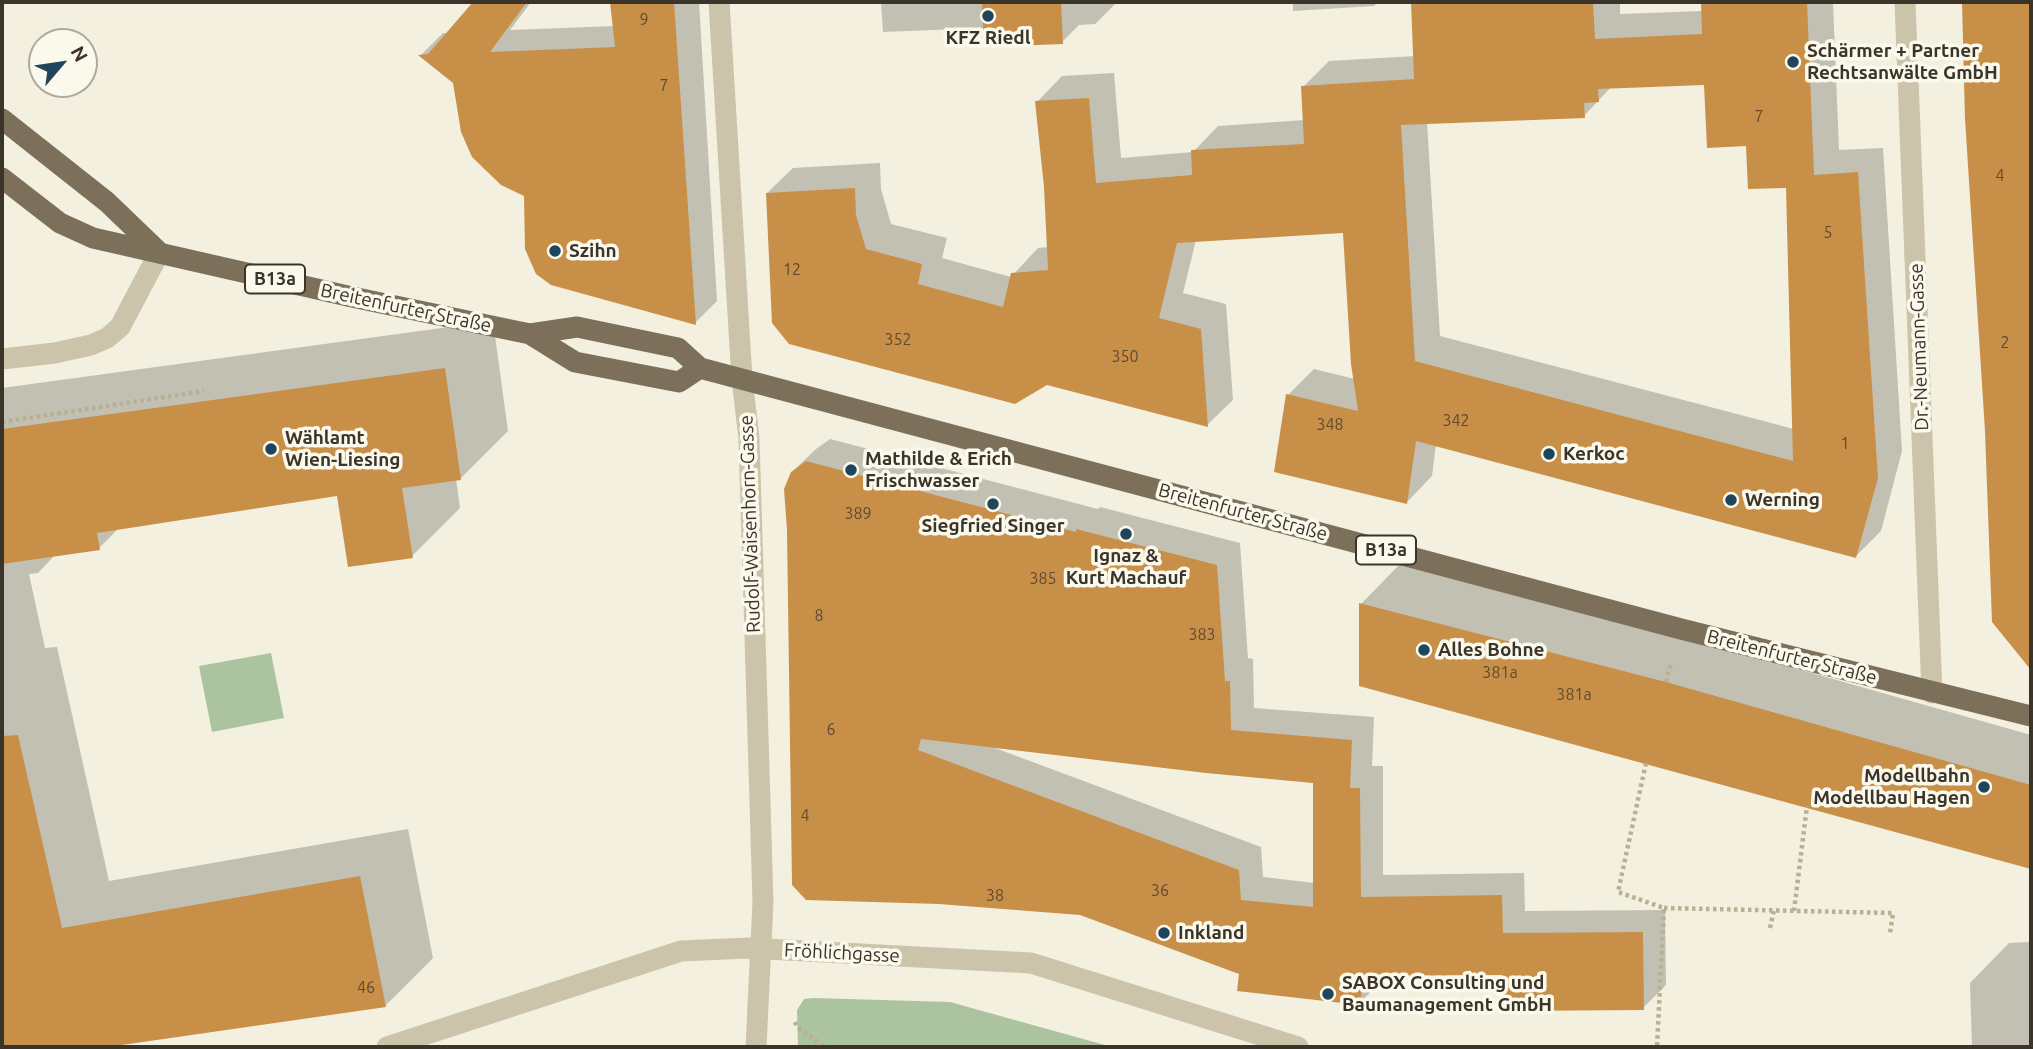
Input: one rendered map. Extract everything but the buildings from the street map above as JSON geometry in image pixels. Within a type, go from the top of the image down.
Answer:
[{"type":"main road","points":[[2,119],[107,202],[159,253]]},
{"type":"main road","name":"Breitenfurter Straße","points":[[2,178],[60,223],[93,238],[530,334],[575,362],[679,382],[700,368]]},
{"type":"main road","name":"Breitenfurter Straße","points":[[530,334],[577,327],[678,348],[700,368],[1667,625],[2031,716]]},
{"type":"street","name":"Rudolf-Waisenhorn-Gasse","points":[[719,2],[742,379],[749,438],[764,902],[756,1047]]},
{"type":"street","name":"Dr.-Neumann-Gasse","points":[[1905,2],[1932,692]]},
{"type":"street","points":[[2,359],[55,353],[91,345],[107,338],[120,327],[159,253]]},
{"type":"street","name":"Fröhlichgasse","points":[[387,1047],[681,951],[760,948],[1031,963],[1298,1047]]},
{"type":"path","points":[[2,422],[204,391]]},
{"type":"path","points":[[1646,763],[1618,892],[1664,908],[1893,913],[1890,933]]},
{"type":"path","points":[[1794,911],[1807,806]]},
{"type":"path","points":[[1657,1047],[1664,908]]},
{"type":"path","points":[[1770,929],[1774,910]]},
{"type":"green space","points":[[271,653],[284,718],[212,732],[199,666]]},
{"type":"green space","points":[[804,999],[950,1002],[1112,1047],[798,1047],[797,1010]]},
{"type":"place","name":"KFZ Riedl","points":[[988,16]]},
{"type":"place","name":"Schärmer + Partner Rechtsanwälte GmbH","points":[[1793,62]]},
{"type":"place","name":"Szihn","points":[[555,251]]},
{"type":"place","name":"Wählamt Wien-Liesing","points":[[271,449]]},
{"type":"place","name":"Kerkoc","points":[[1549,454]]},
{"type":"place","name":"Mathilde & Erich Frischwasser","points":[[851,470]]},
{"type":"place","name":"Werning","points":[[1731,500]]},
{"type":"place","name":"Siegfried Singer","points":[[993,504]]},
{"type":"place","name":"Ignaz & Kurt Machauf","points":[[1126,534]]},
{"type":"place","name":"Alles Bohne","points":[[1424,650]]},
{"type":"place","name":"Modellbahn Modellbau Hagen","points":[[1984,787]]},
{"type":"place","name":"Inkland","points":[[1164,933]]},
{"type":"place","name":"SABOX Consulting und Baumanagement GmbH","points":[[1328,994]]}]
